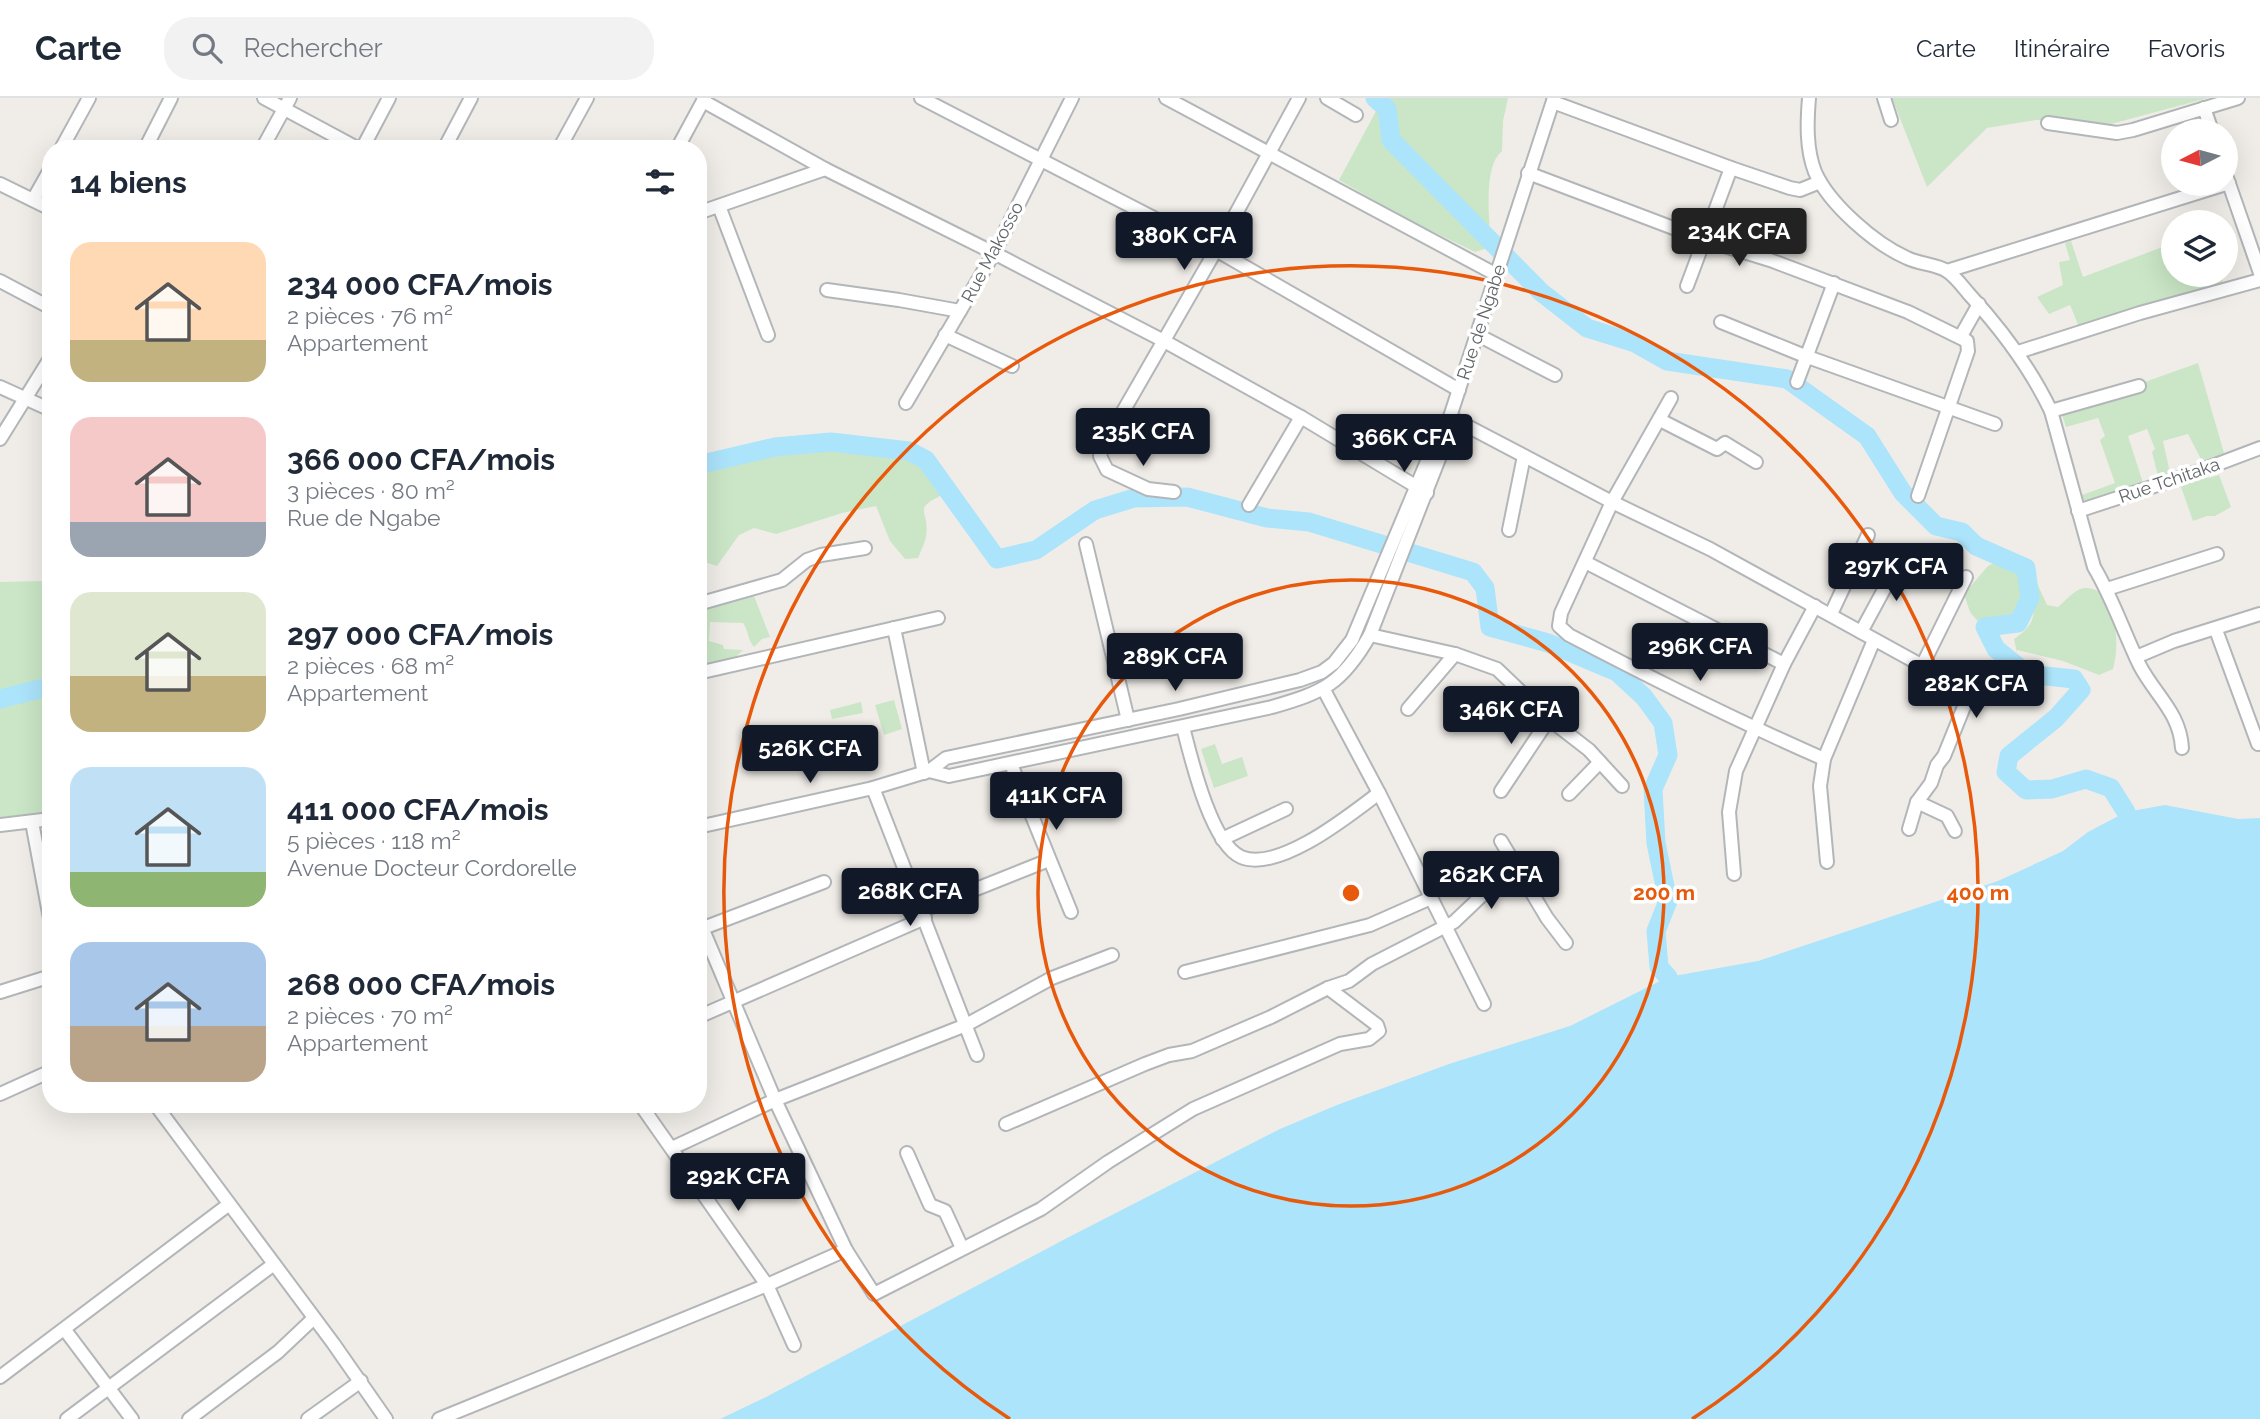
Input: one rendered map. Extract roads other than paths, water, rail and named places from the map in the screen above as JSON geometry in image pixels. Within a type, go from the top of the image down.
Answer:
[{"type":"street","points":[[66,140],[89,98]]},
{"type":"street","points":[[150,140],[171,98]]},
{"type":"street","points":[[264,98],[287,103],[346,140]]},
{"type":"street","points":[[365,140],[389,98]]},
{"type":"street","points":[[449,140],[471,98]]},
{"type":"street","points":[[564,140],[587,98]]},
{"type":"street","points":[[921,98],[1216,250],[1459,390]]},
{"type":"street","name":"Rue Makosso","points":[[906,402],[993,253],[1072,98]]},
{"type":"street","points":[[1166,98],[1498,270]]},
{"type":"street","points":[[1174,492],[1148,489],[1107,470],[1100,456],[1107,438],[1216,250],[1299,98]]},
{"type":"street","points":[[1327,98],[1356,115]]},
{"type":"street","points":[[1809,98],[1809,144],[1814,170],[1820,182],[1871,238],[1908,259],[1947,271],[1979,304],[2018,352],[2051,411],[2094,567],[2107,589],[2136,657],[2179,725],[2182,748]]},
{"type":"street","points":[[1884,98],[1891,120]]},
{"type":"street","points":[[2048,124],[2116,133],[2238,98]]},
{"type":"street","points":[[682,140],[704,99],[825,169],[1164,341],[1422,490]]},
{"type":"street","points":[[1554,100],[1731,168],[1800,190],[1820,182]]},
{"type":"street","name":"Rue de Ngabe","points":[[1393,561],[1422,490],[1442,451],[1448,421],[1554,100]]},
{"type":"street","points":[[267,140],[287,103]]},
{"type":"street","points":[[2204,108],[2208,119]]},
{"type":"street","points":[[1687,286],[1731,168]]},
{"type":"street","points":[[707,210],[825,169]]},
{"type":"street","points":[[1528,173],[1705,240],[1834,283],[1908,312],[1968,341],[1969,346],[1918,496]]},
{"type":"street","points":[[0,184],[42,204]]},
{"type":"street","points":[[33,200],[42,184]]},
{"type":"street","points":[[1947,271],[2175,196]]},
{"type":"street","points":[[2233,196],[2260,273]]},
{"type":"street","points":[[719,206],[768,335]]},
{"type":"street","points":[[2018,352],[2140,313],[2260,280]]},
{"type":"street","points":[[0,281],[42,303]]},
{"type":"street","points":[[1797,382],[1834,283]]},
{"type":"street","points":[[827,290],[960,311]]},
{"type":"street","points":[[1961,336],[1979,304]]},
{"type":"street","points":[[1721,322],[1805,356],[1995,424]]},
{"type":"street","points":[[945,335],[1012,366]]},
{"type":"street","points":[[1478,335],[1555,375]]},
{"type":"street","points":[[0,439],[42,372]]},
{"type":"street","points":[[2051,411],[2139,386]]},
{"type":"street","points":[[0,387],[42,406]]},
{"type":"street","points":[[1671,398],[1612,502],[1561,613],[1559,626],[1563,631],[1755,729],[1824,759]]},
{"type":"street","points":[[1249,505],[1301,418]]},
{"type":"street","points":[[1660,420],[1717,449],[1725,443],[1756,462]]},
{"type":"street","points":[[1448,421],[1710,549],[1970,692],[1931,783],[1917,802],[1909,829]]},
{"type":"street","name":"Rue Tchitaka","points":[[2078,511],[2260,448]]},
{"type":"street","points":[[1509,530],[1524,456]]},
{"type":"street","points":[[1831,614],[1868,535]]},
{"type":"street","points":[[1086,544],[1128,720]]},
{"type":"street","points":[[707,601],[782,580],[807,560],[821,555],[865,548]]},
{"type":"street","points":[[2107,589],[2217,554]]},
{"type":"street","points":[[1861,632],[1901,558]]},
{"type":"street","points":[[707,825],[873,788],[927,772],[946,758],[1268,689],[1322,672],[1343,653],[1352,640],[1393,561]]},
{"type":"street","points":[[927,772],[948,776],[1011,764],[1272,707],[1324,690],[1351,664],[1370,635],[1393,561]]},
{"type":"street","points":[[1585,562],[1784,664]]},
{"type":"street","points":[[1922,666],[1966,577]]},
{"type":"street","points":[[1734,874],[1729,812],[1736,771],[1784,664],[1815,606]]},
{"type":"street","points":[[2136,657],[2174,641],[2260,614]]},
{"type":"street","points":[[707,671],[938,618]]},
{"type":"street","points":[[894,628],[927,772]]},
{"type":"street","points":[[2216,630],[2258,744]]},
{"type":"street","points":[[1370,635],[1455,654],[1497,669],[1549,719],[1589,750],[1622,786]]},
{"type":"street","points":[[1827,862],[1820,786],[1824,759],[1874,640]]},
{"type":"street","points":[[1408,709],[1455,654]]},
{"type":"street","points":[[1324,690],[1379,793],[1484,1004]]},
{"type":"street","points":[[1501,791],[1549,719]]},
{"type":"street","points":[[1184,727],[1193,768],[1222,839],[1242,857],[1256,859],[1289,852],[1304,845],[1379,793]]},
{"type":"street","points":[[1569,794],[1600,762]]},
{"type":"street","points":[[1011,764],[1071,912]]},
{"type":"street","points":[[873,788],[977,1055]]},
{"type":"street","points":[[1917,802],[1947,816],[1955,831]]},
{"type":"street","points":[[1222,839],[1286,809]]},
{"type":"street","points":[[0,825],[42,820]]},
{"type":"street","points":[[32,822],[42,876]]},
{"type":"street","points":[[1501,841],[1547,918],[1566,943]]},
{"type":"street","points":[[707,1013],[1049,860]]},
{"type":"street","points":[[1006,1124],[1144,1064],[1168,1055],[1192,1051],[1271,1017],[1328,988],[1349,981],[1372,964],[1461,916],[1515,864]]},
{"type":"street","points":[[707,923],[824,882]]},
{"type":"street","points":[[1185,972],[1370,925],[1431,898]]},
{"type":"street","points":[[707,942],[775,1100],[846,1250],[874,1294],[1041,1209],[1108,1162],[1193,1109],[1340,1045],[1375,1036],[1379,1031],[1377,1024],[1328,988]]},
{"type":"street","points":[[672,1148],[775,1100],[966,1025],[1052,978],[1112,955]]},
{"type":"street","points":[[0,992],[42,979]]},
{"type":"street","points":[[0,1094],[42,1075]]},
{"type":"street","points":[[162,1113],[386,1419]]},
{"type":"street","points":[[647,1113],[767,1285],[794,1345]]},
{"type":"street","points":[[907,1153],[930,1205],[945,1212],[962,1248]]},
{"type":"street","points":[[0,1377],[228,1205]]},
{"type":"street","points":[[439,1419],[846,1250]]},
{"type":"street","points":[[67,1419],[274,1264]]},
{"type":"street","points":[[189,1419],[278,1352],[314,1318]]},
{"type":"street","points":[[65,1329],[132,1419]]},
{"type":"street","points":[[309,1419],[360,1381]]},
{"type":"water","points":[[2165,805],[2238,819],[2260,818],[2260,1419],[720,1419],[1280,1129],[1449,1064],[1570,1026],[1668,977],[1758,961],[1998,881],[2063,851],[2088,832],[2126,812]]},
{"type":"waterway","points":[[1375,98],[1387,109],[1391,140],[1541,292],[1587,328],[1635,343],[1667,361],[1787,379],[1867,436],[1903,493],[1936,526],[1962,532],[1976,546],[2026,568],[2030,598],[2018,623],[1985,627],[1996,649],[2027,674],[2074,679],[2081,690],[2056,718],[2009,756],[2006,772],[2026,790],[2052,789],[2086,779],[2111,788],[2126,812]]},
{"type":"waterway","points":[[707,463],[775,447],[831,442],[909,451],[926,460],[997,559],[1036,550],[1095,510],[1134,498],[1187,497],[1267,518],[1309,522],[1473,572],[1485,588],[1490,627],[1548,643],[1617,672],[1644,697],[1663,723],[1668,755],[1653,789],[1656,843],[1668,901],[1656,931],[1659,967],[1668,977]]},
{"type":"waterway","points":[[0,699],[42,688]]}]
